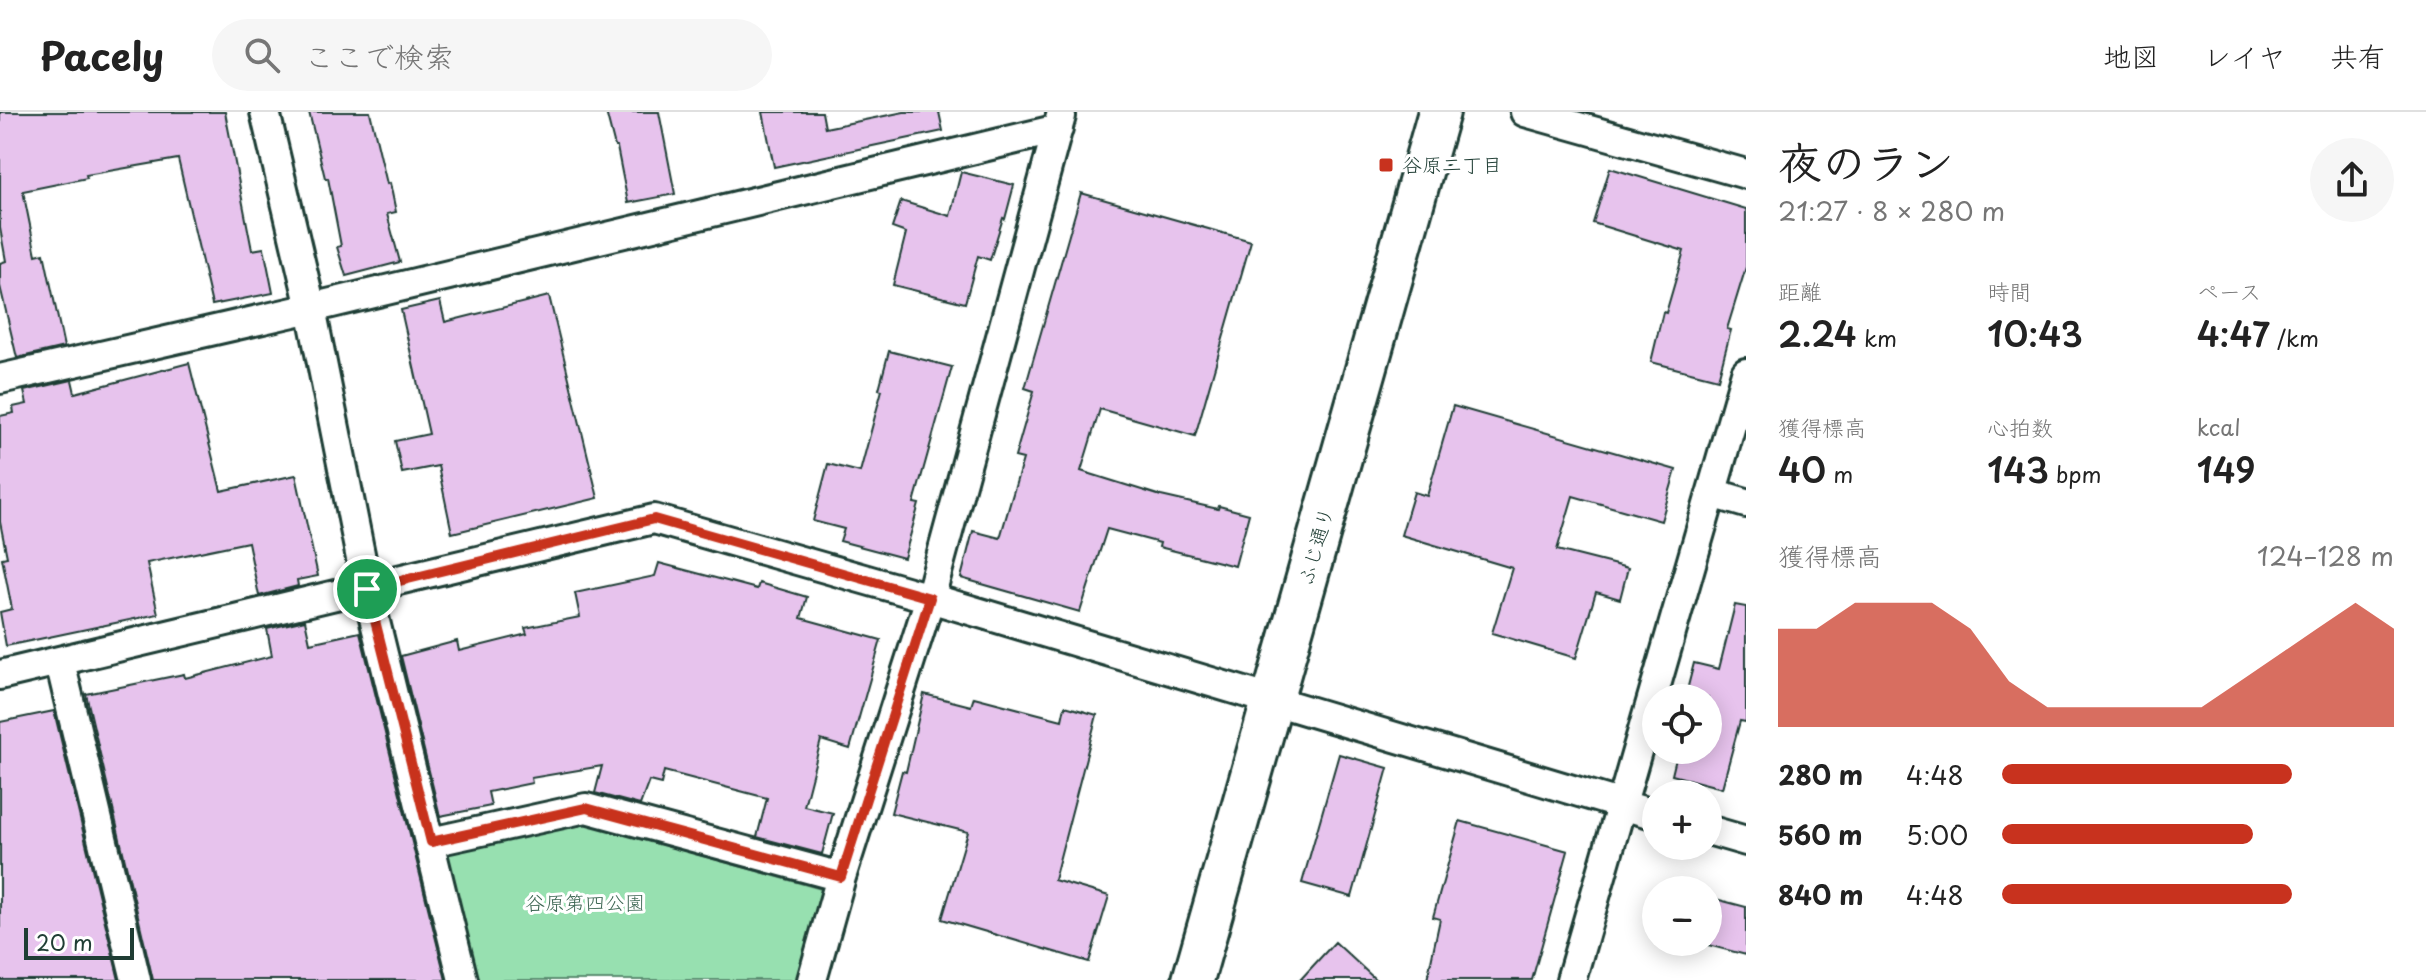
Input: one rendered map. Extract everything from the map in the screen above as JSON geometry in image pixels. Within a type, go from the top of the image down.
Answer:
[{"type":"street","points":[[265,112],[311,308],[367,589],[463,980]]},
{"type":"street","name":"ふじ通り","points":[[1193,980],[1439,112]]},
{"type":"street","points":[[1525,112],[1746,174]]},
{"type":"street","points":[[0,379],[311,308],[1060,120],[930,598],[841,877],[812,980]]},
{"type":"street","points":[[1571,980],[1746,373]]},
{"type":"street","points":[[1712,493],[1746,503]]},
{"type":"street","points":[[0,675],[654,519],[930,598],[1642,811]]},
{"type":"street","points":[[60,662],[136,980]]},
{"type":"street","points":[[431,842],[586,808],[841,877]]},
{"type":"street","points":[[1722,834],[1746,841]]},
{"type":"green space","name":"谷原第四公園","points":[[588,824],[825,890],[799,980],[473,980],[442,851]]},
{"type":"building","points":[[0,112],[225,112],[252,250],[264,248],[273,293],[212,305],[178,159],[86,175],[87,178],[23,191],[36,255],[44,253],[64,347],[17,358],[0,286],[0,263],[6,261],[0,228]]},
{"type":"building","points":[[309,112],[370,112],[396,212],[387,214],[400,262],[346,276],[337,247],[341,246],[328,178],[325,178]]},
{"type":"building","points":[[606,112],[659,112],[675,194],[628,203],[617,147]]},
{"type":"building","points":[[763,112],[822,112],[825,128],[904,112],[939,112],[943,131],[774,167]]},
{"type":"building","points":[[1610,168],[1746,209],[1746,267],[1727,329],[1731,330],[1718,379],[1651,362],[1663,312],[1666,313],[1684,251],[1593,223]]},
{"type":"building","points":[[961,172],[1014,185],[990,260],[978,256],[965,303],[893,285],[906,233],[892,228],[901,201],[950,216]]},
{"type":"building","points":[[1081,193],[1251,241],[1195,436],[1100,409],[1081,471],[1161,496],[1249,514],[1235,566],[1159,547],[1160,543],[1107,529],[1080,612],[961,578],[973,531],[1000,538],[1023,459],[1015,457],[1034,391],[1025,388]]},
{"type":"building","points":[[549,296],[598,498],[452,533],[438,466],[402,473],[395,441],[429,434],[401,310],[440,301],[445,322]]},
{"type":"building","points":[[889,351],[952,367],[914,503],[919,504],[904,558],[840,541],[844,529],[813,521],[828,464],[860,472]]},
{"type":"building","points":[[189,363],[221,491],[296,475],[318,576],[297,580],[298,586],[259,596],[248,542],[147,563],[158,614],[6,646],[0,612],[12,609],[2,558],[7,557],[0,522],[0,416],[14,413],[13,407],[27,404],[24,391],[72,380],[75,393]]},
{"type":"building","points":[[1453,406],[1676,470],[1661,521],[1573,496],[1557,550],[1628,568],[1620,599],[1596,592],[1576,658],[1492,633],[1512,568],[1401,535],[1414,492],[1427,496]]},
{"type":"building","points":[[659,563],[757,589],[759,583],[807,597],[801,618],[881,640],[850,749],[821,740],[804,806],[833,813],[822,854],[757,837],[767,798],[664,771],[661,784],[649,781],[640,805],[595,793],[602,766],[531,778],[532,783],[488,792],[491,806],[440,816],[401,656],[457,641],[459,651],[527,634],[525,628],[580,617],[575,593],[655,576]]},
{"type":"building","points":[[1735,605],[1746,607],[1746,722],[1740,721],[1722,788],[1722,780],[1691,780],[1672,775],[1675,764],[1722,764],[1722,684],[1689,684],[1694,663],[1719,669]]},
{"type":"building","points":[[305,620],[310,643],[360,632],[446,980],[153,980],[86,694],[184,674],[185,678],[272,656],[267,629]]},
{"type":"building","points":[[924,694],[971,706],[974,697],[1062,720],[1065,706],[1097,715],[1054,880],[1109,896],[1089,962],[942,919],[968,832],[891,813],[902,771],[906,772]]},
{"type":"building","points":[[54,711],[119,980],[0,980],[0,722]]},
{"type":"building","points":[[1339,754],[1388,768],[1352,897],[1302,883]]},
{"type":"building","points":[[1460,821],[1568,851],[1532,980],[1427,980],[1440,919],[1433,917]]},
{"type":"building","points":[[1722,901],[1746,907],[1746,955],[1722,949]]},
{"type":"building","points":[[1335,942],[1376,980],[1300,980]]},
{"type":"place","name":"谷原二丁目","points":[[1386,165]]},
{"type":"route","points":[[654,519],[930,598],[841,877],[586,808],[431,842],[367,589],[654,519]]}]
